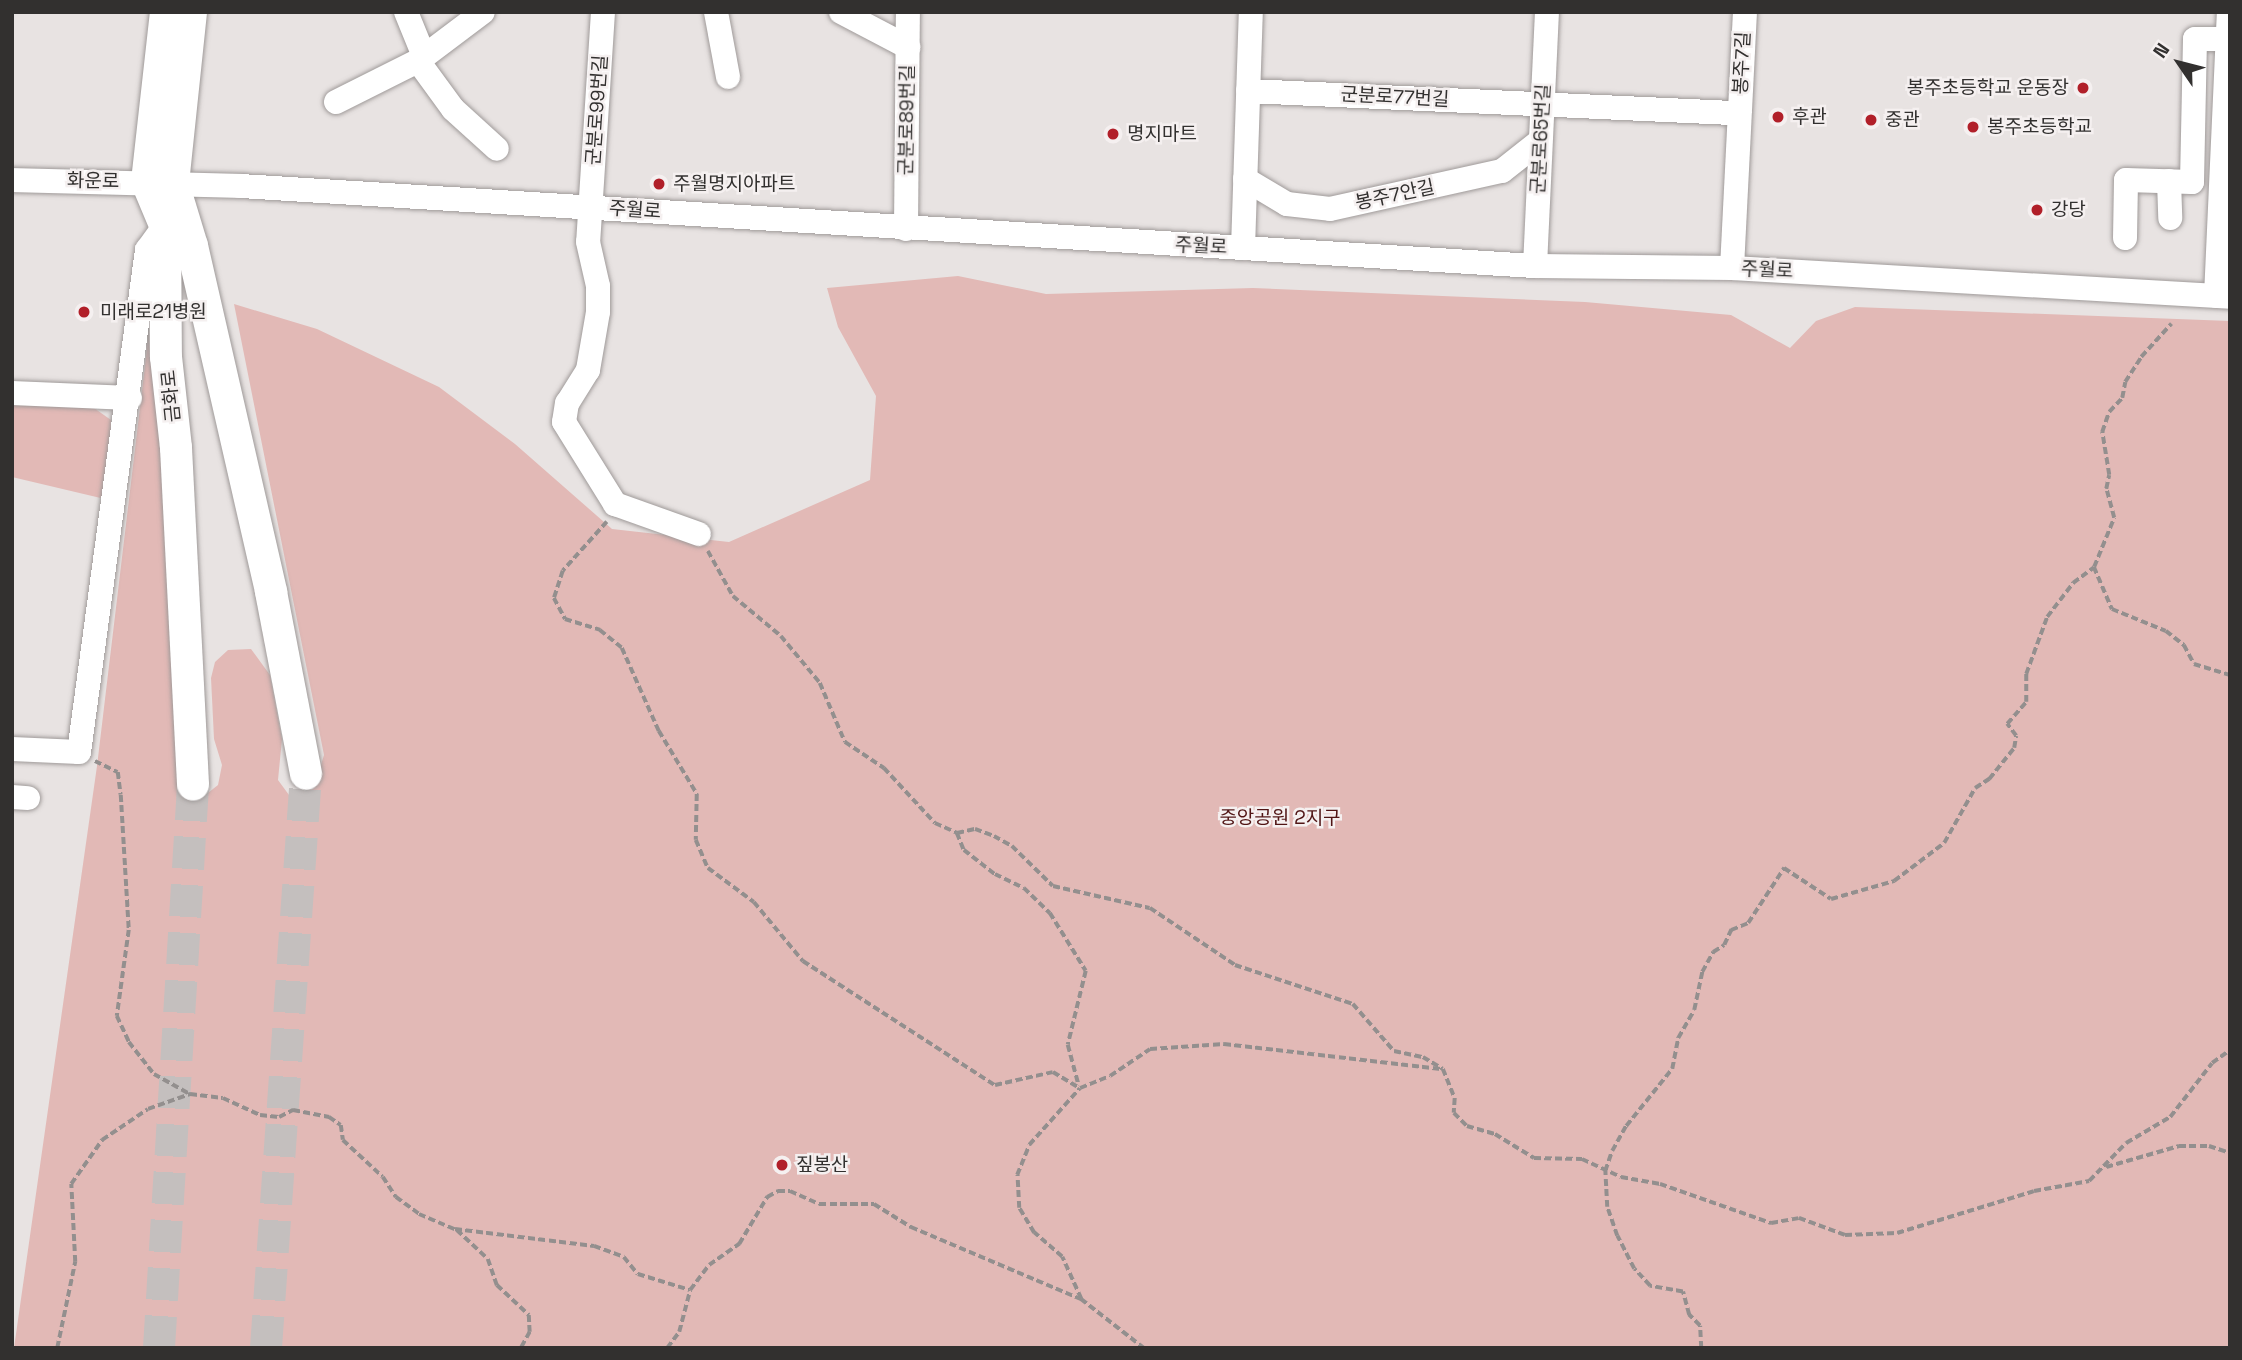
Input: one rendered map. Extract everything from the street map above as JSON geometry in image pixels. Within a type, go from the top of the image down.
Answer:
[{"type":"main road","name":"금화로","points":[[166,12],[160,183],[165,225],[166,357],[176,448],[193,785]]},
{"type":"main road","name":"금화로","points":[[191,12],[160,183],[192,246],[271,592],[306,774]]},
{"type":"street","points":[[406,12],[421,58],[453,109],[497,149]]},
{"type":"street","points":[[335,102],[421,58],[483,12]]},
{"type":"street","name":"군분로99번길","points":[[603,12],[588,242],[598,286],[597,312],[588,370],[567,403],[564,422],[615,504]]},
{"type":"street","points":[[716,12],[727,77]]},
{"type":"street","points":[[841,12],[908,47]]},
{"type":"street","name":"군분로89번길","points":[[906,229],[908,12]]},
{"type":"street","points":[[1243,248],[1251,12]]},
{"type":"street","name":"군분로65번길","points":[[1535,265],[1547,12]]},
{"type":"street","name":"봉주7길","points":[[1698,111],[1740,113],[1745,12]]},
{"type":"street","points":[[2223,296],[2229,13]]},
{"type":"street","points":[[2125,239],[2126,180],[2192,181],[2194,39],[2228,39]]},
{"type":"street","name":"군분로77번길","points":[[1248,91],[1698,111]]},
{"type":"street","points":[[1732,268],[1740,113]]},
{"type":"street","name":"봉주7안길","points":[[1245,178],[1287,204],[1330,209],[1502,171],[1541,141]]},
{"type":"street","name":"화운로","points":[[12,180],[160,183]]},
{"type":"street","points":[[2169,181],[2170,218]]},
{"type":"street","name":"주월로","points":[[160,183],[1535,265],[1732,268],[2223,296]]},
{"type":"street","points":[[12,749],[79,752],[130,398],[147,250],[165,225]]},
{"type":"street","points":[[12,393],[130,398]]},
{"type":"street","points":[[615,504],[699,534]]},
{"type":"path","points":[[1701,1348],[1700,1326],[1689,1315],[1683,1292],[1650,1286],[1634,1269],[1607,1207],[1605,1171],[1626,1126],[1672,1069],[1678,1038],[1694,1010],[1702,972],[1713,952],[1724,945],[1731,930],[1748,923],[1766,901],[1768,886],[1784,868],[1831,898],[1844,898],[1894,881],[1944,843],[1975,789],[1989,779],[2014,748],[2016,736],[2007,724],[2026,702],[2026,674],[2047,617],[2073,583],[2095,567],[2114,517],[2106,489],[2109,475],[2102,432],[2135,365],[2171,324]]},
{"type":"path","points":[[615,504],[614,514],[563,571],[554,598],[565,619],[600,630],[622,648],[659,731],[697,794],[696,840],[708,868],[754,902],[803,961],[995,1084],[1052,1072],[1080,1088]]},
{"type":"path","points":[[699,534],[733,596],[781,636],[820,683],[845,742],[884,768],[935,823],[957,833],[975,829],[994,836],[1012,846],[1053,886],[1150,908],[1235,965],[1353,1004],[1394,1051],[1423,1057],[1443,1069],[1455,1098],[1454,1113],[1467,1126],[1495,1134],[1534,1158],[1572,1157],[1605,1171],[1660,1184],[1771,1223],[1799,1218],[1844,1235],[1896,1233],[2034,1191],[2088,1181],[2126,1143],[2171,1117],[2212,1063],[2230,1050]]},
{"type":"path","points":[[2095,567],[2112,609],[2166,631],[2184,645],[2194,664],[2230,675]]},
{"type":"path","points":[[79,752],[118,772],[129,930],[117,1016],[143,1062],[190,1094]]},
{"type":"path","points":[[957,833],[964,850],[995,874],[1024,888],[1050,913],[1086,971],[1068,1045],[1080,1088]]},
{"type":"path","points":[[1081,1298],[1062,1257],[1034,1233],[1019,1208],[1017,1175],[1029,1145],[1080,1088],[1110,1076],[1150,1049],[1224,1044],[1443,1069]]},
{"type":"path","points":[[57,1348],[75,1262],[71,1184],[102,1140],[148,1109],[190,1094],[223,1098],[260,1115],[279,1117],[293,1110],[329,1117],[341,1125],[343,1140],[383,1177],[396,1197],[419,1214],[455,1229],[594,1246],[624,1257],[638,1275],[690,1290]]},
{"type":"path","points":[[2104,1167],[2179,1146],[2209,1146],[2230,1153]]},
{"type":"path","points":[[667,1348],[680,1332],[690,1290],[709,1265],[739,1244],[767,1197],[790,1191],[819,1203],[874,1204],[911,1227],[1081,1298],[1144,1348]]},
{"type":"path","points":[[455,1229],[488,1259],[497,1285],[529,1315],[530,1332],[521,1348]]},
{"type":"green space","name":"중앙공원 2지구","points":[[958,276],[1046,294],[1253,288],[1585,302],[1731,315],[1790,348],[1816,321],[1855,307],[2230,321],[2230,1348],[14,1348],[97,766],[153,299],[178,787],[184,799],[194,804],[218,785],[222,765],[214,739],[211,678],[215,662],[228,650],[251,649],[270,675],[282,739],[278,780],[289,795],[302,798],[314,788],[324,755],[234,304],[317,329],[439,387],[515,444],[612,529],[729,542],[870,480],[876,396],[838,327],[827,288]]},
{"type":"green space","points":[[12,403],[94,408],[111,420],[109,500],[12,477]]},
{"type":"tunnel","points":[[266,1348],[306,774]]},
{"type":"tunnel","points":[[159,1348],[193,785]]},
{"type":"place","name":"봉주초등학교 운동장","points":[[2083,88]]},
{"type":"place","name":"후관","points":[[1778,117]]},
{"type":"place","name":"중관","points":[[1871,120]]},
{"type":"place","name":"봉주초등학교","points":[[1973,127]]},
{"type":"place","name":"명지마트","points":[[1113,134]]},
{"type":"place","name":"주월명지아파트","points":[[659,184]]},
{"type":"place","name":"강당","points":[[2037,210]]},
{"type":"place","name":"미래로21병원","points":[[84,312]]},
{"type":"place","name":"짚봉산","points":[[782,1165]]}]
